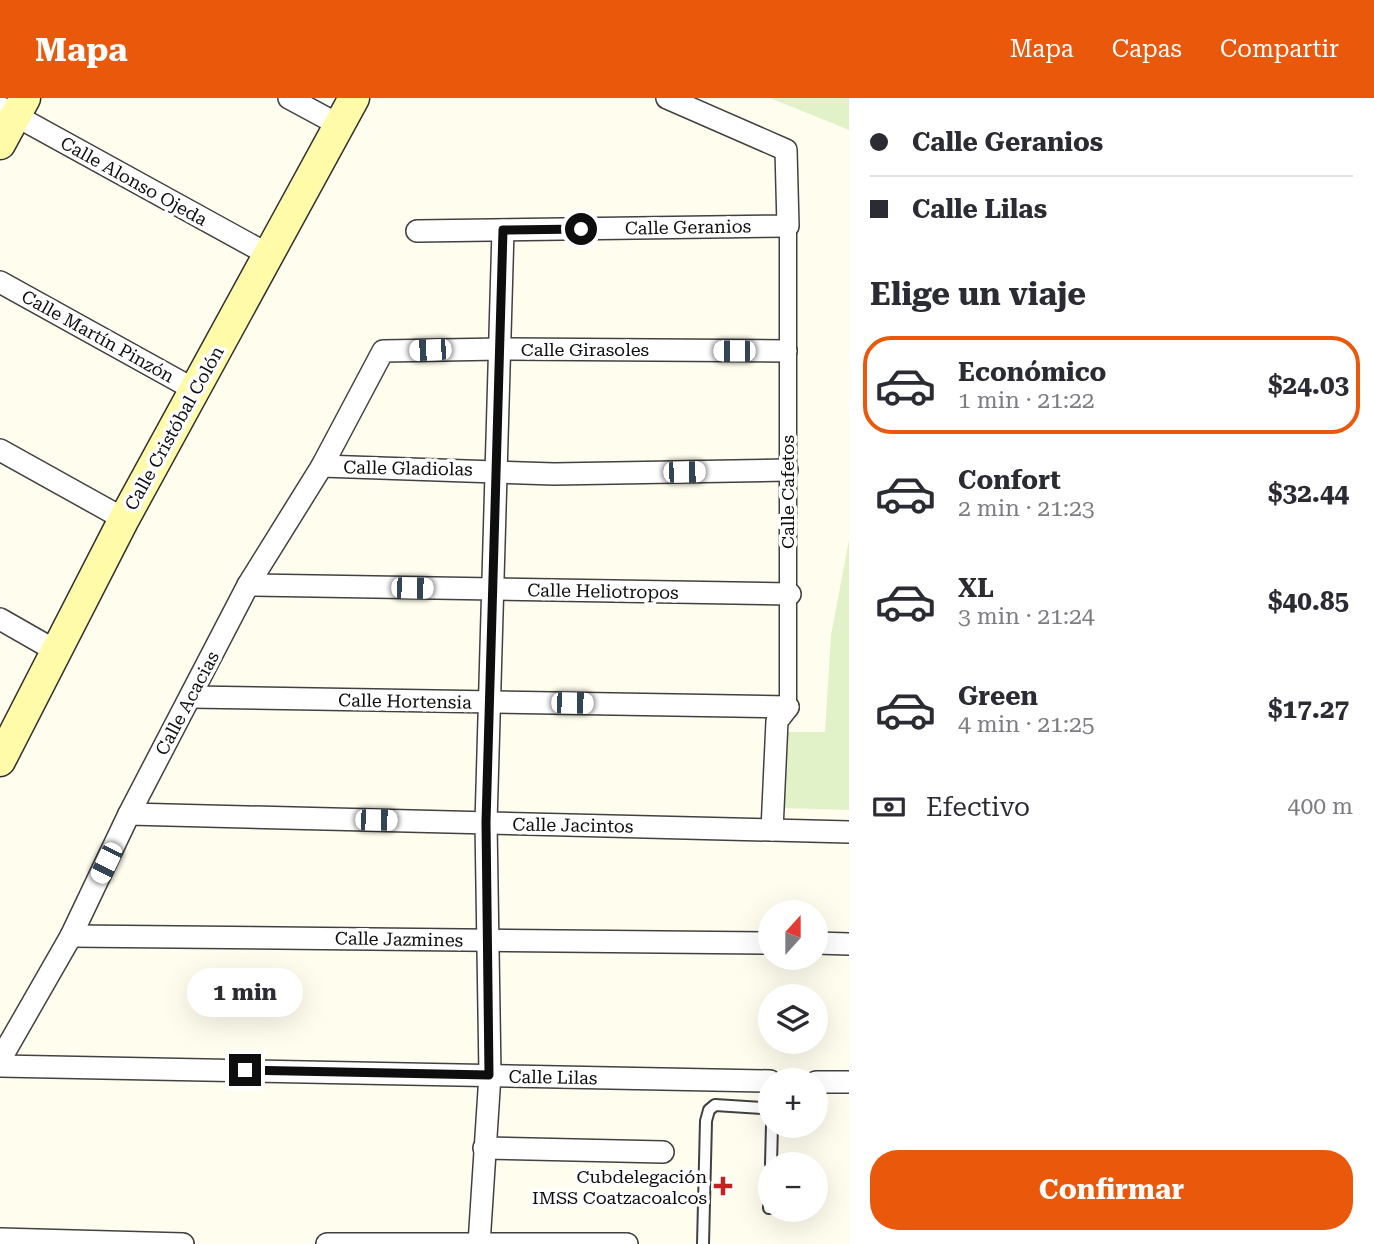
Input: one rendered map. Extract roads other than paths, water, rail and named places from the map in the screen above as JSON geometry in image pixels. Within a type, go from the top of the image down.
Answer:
[{"type":"main road","name":"Calle Cristóbal Colón","points":[[0,761],[124,520],[354,98]]},
{"type":"main road","points":[[0,144],[13,107]]},
{"type":"street","points":[[289,98],[339,125]]},
{"type":"street","name":"Calle Cafetos","points":[[667,98],[786,150],[790,594],[788,706],[777,722],[772,830]]},
{"type":"street","name":"Calle Alonso Ojeda","points":[[13,107],[269,256]]},
{"type":"street","name":"Calle Geranios","points":[[417,231],[788,226]]},
{"type":"street","points":[[479,1243],[489,1075],[486,822],[492,702],[503,230]]},
{"type":"street","name":"Calle Martín Pinzón","points":[[0,282],[195,390]]},
{"type":"street","name":"Calle Girasoles","points":[[383,351],[786,351]]},
{"type":"street","name":"Calle Acacias","points":[[0,1060],[71,936],[129,814],[248,585],[322,466],[383,351]]},
{"type":"street","points":[[0,450],[124,520]]},
{"type":"street","name":"Calle Gladiolas","points":[[322,466],[554,474],[787,470]]},
{"type":"street","name":"Calle Heliotropos","points":[[248,585],[790,594]]},
{"type":"street","points":[[0,619],[56,651]]},
{"type":"street","name":"Calle Hortensia","points":[[191,697],[788,706]]},
{"type":"street","name":"Calle Jacintos","points":[[129,814],[849,832]]},
{"type":"street","name":"Calle Jazmines","points":[[71,936],[758,943]]},
{"type":"street","points":[[828,943],[849,944]]},
{"type":"street","name":"Calle Lilas","points":[[0,1066],[758,1081]]},
{"type":"street","points":[[828,1082],[849,1083]]},
{"type":"street","points":[[484,1148],[663,1152]]},
{"type":"street","points":[[0,1239],[183,1244]]},
{"type":"street","points":[[327,1244],[626,1244]]},
{"type":"lane","points":[[703,1244],[706,1121],[709,1110],[715,1105],[758,1108]]},
{"type":"place","name":"Cubdelegación IMSS Coatzacoalcos","points":[[723,1186]]}]
